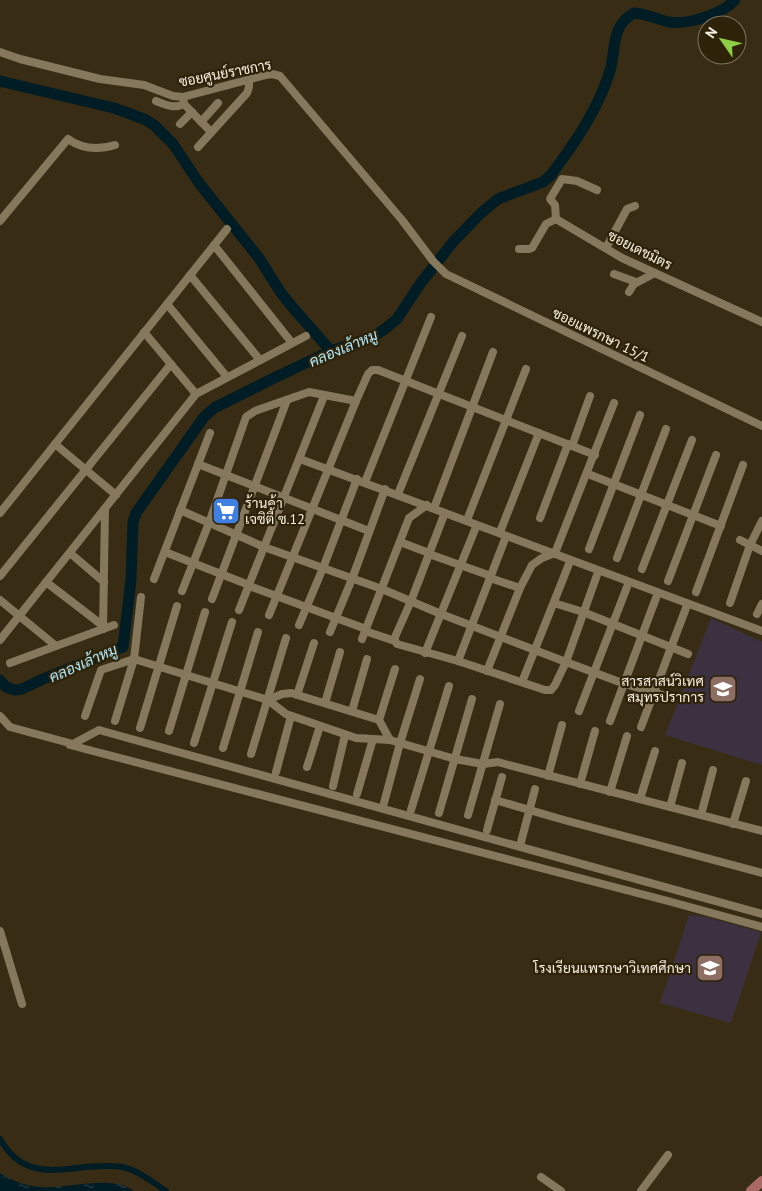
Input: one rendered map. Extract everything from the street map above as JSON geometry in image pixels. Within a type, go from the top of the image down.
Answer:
[{"type":"main road","points":[[751,1191],[762,1181]]},
{"type":"street","name":"ซอยศูนย์ราชการ","points":[[0,52],[20,59],[100,79],[144,85],[183,100],[249,79],[272,74],[280,76],[402,220],[433,261]]},
{"type":"street","points":[[198,147],[247,93],[249,79]]},
{"type":"street","points":[[156,101],[172,107],[178,107],[183,100],[211,132]]},
{"type":"street","points":[[201,122],[218,103]]},
{"type":"street","points":[[180,124],[192,112]]},
{"type":"street","points":[[0,221],[68,139],[80,146],[90,148],[103,149],[115,145]]},
{"type":"street","points":[[519,249],[532,248],[546,224],[556,218],[554,205],[550,199],[562,179],[577,181],[597,190]]},
{"type":"street","points":[[606,248],[627,209],[635,206]]},
{"type":"street","name":"ซอยเดชมิตร","points":[[556,218],[606,248],[655,273],[762,322]]},
{"type":"street","points":[[0,513],[227,229]]},
{"type":"street","points":[[214,245],[292,343]]},
{"type":"street","name":"ซอยแพรกษา 15/1","points":[[433,261],[446,274],[762,426]]},
{"type":"street","points":[[629,292],[636,282],[655,273]]},
{"type":"street","points":[[614,274],[636,282]]},
{"type":"street","points":[[190,275],[260,360]]},
{"type":"street","points":[[167,304],[227,378]]},
{"type":"street","points":[[299,625],[342,520],[406,381],[431,317]]},
{"type":"street","points":[[144,332],[196,394]]},
{"type":"street","points":[[0,640],[196,394],[306,336]]},
{"type":"street","points":[[398,494],[462,336]]},
{"type":"street","points":[[362,639],[409,518],[431,506],[493,352]]},
{"type":"street","points":[[0,576],[171,364]]},
{"type":"street","points":[[467,520],[526,369]]},
{"type":"street","points":[[269,615],[356,401],[368,374],[372,370],[378,370],[595,455]]},
{"type":"street","points":[[182,591],[209,523],[246,417],[255,411],[309,392],[356,401]]},
{"type":"street","points":[[239,610],[324,396]]},
{"type":"street","points":[[540,518],[590,396]]},
{"type":"street","points":[[212,599],[287,400]]},
{"type":"street","points":[[487,670],[520,588],[532,565],[542,558],[555,553],[588,474],[614,403]]},
{"type":"street","points":[[589,549],[640,415]]},
{"type":"street","points":[[617,558],[666,429]]},
{"type":"street","points":[[154,579],[210,433]]},
{"type":"street","points":[[458,661],[490,577],[502,535],[539,433]]},
{"type":"street","points":[[642,569],[692,440]]},
{"type":"street","points":[[55,444],[116,495]]},
{"type":"street","points":[[668,581],[716,455]]},
{"type":"street","points":[[300,458],[762,631]]},
{"type":"street","points":[[198,464],[370,531]]},
{"type":"street","points":[[696,592],[743,465]]},
{"type":"street","points":[[588,474],[721,526]]},
{"type":"street","points":[[330,632],[352,579],[385,489]]},
{"type":"street","points":[[102,627],[105,510]]},
{"type":"street","points":[[180,510],[264,547],[382,589],[471,626],[502,636],[595,673],[663,695]]},
{"type":"street","points":[[395,641],[444,515]]},
{"type":"street","points":[[730,603],[750,545],[762,521]]},
{"type":"street","points":[[425,654],[476,527]]},
{"type":"street","points":[[740,540],[762,551]]},
{"type":"street","points":[[400,542],[520,588]]},
{"type":"street","points":[[165,552],[395,641],[397,644],[425,654],[487,670],[545,690],[551,690],[555,685],[566,662],[597,575]]},
{"type":"street","points":[[70,553],[104,582]]},
{"type":"street","points":[[522,682],[569,564]]},
{"type":"street","points":[[46,582],[102,627]]},
{"type":"street","points":[[579,711],[627,587]]},
{"type":"street","points":[[115,721],[134,659],[141,597]]},
{"type":"street","points":[[610,720],[656,598]]},
{"type":"street","points":[[0,600],[56,646]]},
{"type":"street","points":[[554,603],[583,612],[688,654]]},
{"type":"street","points":[[757,614],[762,604]]},
{"type":"street","points":[[140,728],[178,606]]},
{"type":"street","points":[[641,728],[686,608]]},
{"type":"street","points":[[169,731],[205,612]]},
{"type":"street","points":[[194,743],[232,622]]},
{"type":"street","points":[[10,663],[102,627],[114,625]]},
{"type":"street","points":[[223,748],[258,632]]},
{"type":"street","points":[[251,754],[286,638]]},
{"type":"street","points":[[297,695],[314,643]]},
{"type":"street","points":[[325,703],[340,652]]},
{"type":"street","points":[[85,716],[101,670],[134,659],[268,700],[280,711],[345,735],[373,740],[390,740],[455,759],[483,764],[498,762],[762,831]]},
{"type":"street","points":[[352,711],[367,659]]},
{"type":"street","points":[[379,720],[396,669]]},
{"type":"street","points":[[384,803],[420,679]]},
{"type":"street","points":[[411,810],[449,686]]},
{"type":"street","points":[[268,700],[287,693],[352,711],[379,720],[390,740]]},
{"type":"street","points":[[439,813],[472,698]]},
{"type":"street","points":[[468,815],[500,704]]},
{"type":"street","points":[[276,772],[291,716]]},
{"type":"street","points":[[0,717],[10,726],[73,744],[99,730],[762,914]]},
{"type":"street","points":[[0,717],[10,729],[762,927]]},
{"type":"street","points":[[548,776],[562,725]]},
{"type":"street","points":[[307,767],[320,726]]},
{"type":"street","points":[[580,784],[595,731]]},
{"type":"street","points":[[333,786],[345,735]]},
{"type":"street","points":[[610,792],[627,736]]},
{"type":"street","points":[[358,794],[373,740]]},
{"type":"street","points":[[640,799],[655,751]]},
{"type":"street","points":[[670,807],[682,763]]},
{"type":"street","points":[[701,815],[713,770]]},
{"type":"street","points":[[487,830],[502,777]]},
{"type":"street","points":[[733,824],[746,781]]},
{"type":"street","points":[[521,842],[535,789]]},
{"type":"street","points":[[495,800],[762,873]]},
{"type":"street","points":[[0,931],[22,1004]]},
{"type":"street","points":[[641,1191],[668,1155]]},
{"type":"street","points":[[541,1177],[561,1191]]},
{"type":"shaded area","name":"สารสาสน์วิเทศ สมุทรปราการ","points":[[711,618],[762,642],[762,765],[665,735]]},
{"type":"shaded area","name":"โรงเรียนแพรกษาวิเทศศึกษา","points":[[689,915],[702,916],[761,932],[731,1023],[660,1003]]},
{"type":"water","points":[[0,1173],[19,1183],[30,1186],[52,1187],[89,1183],[113,1183],[134,1191],[0,1191]]},
{"type":"waterway","name":"คลองเล้าหมู","points":[[0,680],[6,687],[15,690],[22,689],[123,647],[131,580],[133,522],[136,513],[204,417],[214,408],[274,378],[331,351],[373,337],[386,328],[397,319],[420,284],[453,242],[481,213],[498,199],[543,182],[551,175],[576,139],[598,101],[609,74],[617,32],[626,19],[634,13],[669,22],[685,22],[714,14],[735,0]]},
{"type":"waterway","points":[[0,81],[114,108],[144,119],[154,125],[173,144],[199,183],[259,258],[281,293],[331,351]]},
{"type":"waterway","points":[[0,1139],[12,1155],[25,1164],[39,1169],[122,1167],[139,1174],[166,1191]]},
{"type":"place","name":"ร้านค้า เจซิตี้ ซ.12","points":[[226,511]]},
{"type":"place","name":"สารสาสน์วิเทศ สมุทรปราการ","points":[[723,689]]},
{"type":"place","name":"โรงเรียนแพรกษาวิเทศศึกษา","points":[[710,968]]}]
